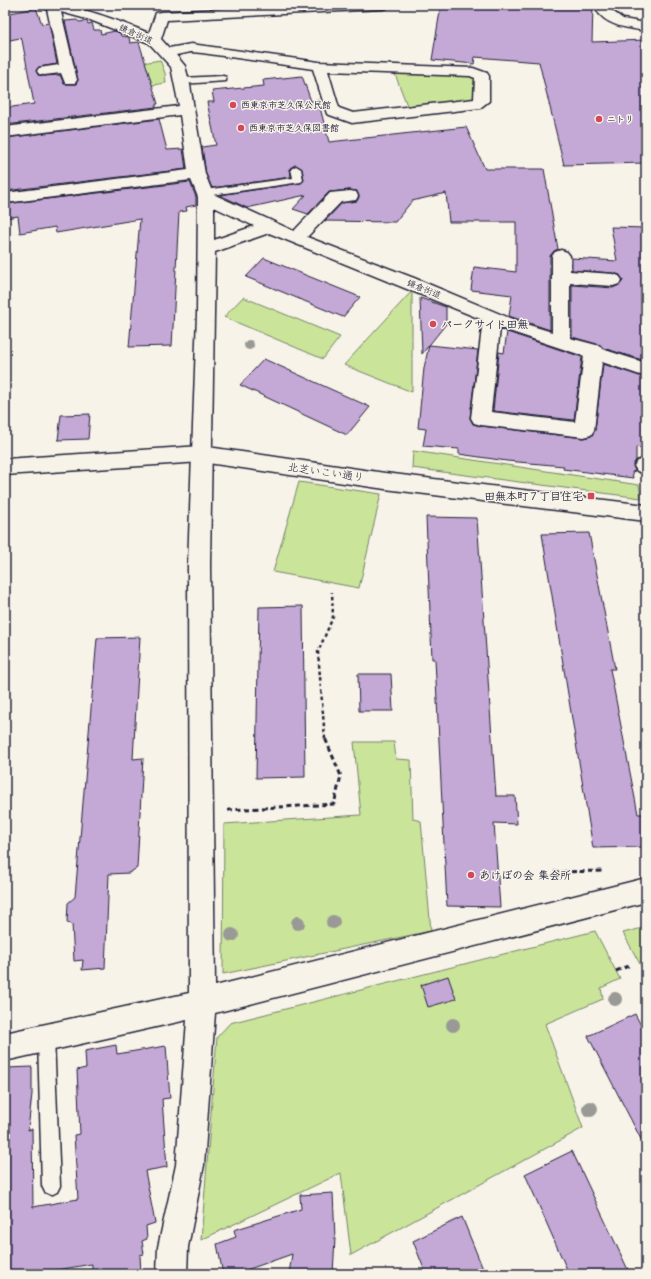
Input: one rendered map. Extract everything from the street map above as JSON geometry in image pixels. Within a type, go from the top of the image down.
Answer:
[{"type":"street","points":[[44,71],[68,74],[51,5]]},
{"type":"street","name":"鎌倉街道","points":[[51,5],[95,17],[154,40],[178,66],[182,81],[197,174],[206,195],[296,240],[408,282],[492,318],[594,351],[646,370]]},
{"type":"street","points":[[154,40],[161,16],[287,8],[382,5]]},
{"type":"street","points":[[611,11],[619,22],[646,27]]},
{"type":"street","points":[[166,53],[191,48],[319,66],[473,72],[482,76],[481,101],[475,105],[352,118],[332,110],[319,66]]},
{"type":"street","points":[[5,132],[186,110]]},
{"type":"street","points":[[5,198],[197,174]]},
{"type":"street","points":[[172,1274],[173,1247],[190,1165],[202,1003],[199,565],[207,249],[206,195]]},
{"type":"street","points":[[296,240],[336,197],[350,196]]},
{"type":"street","points":[[207,249],[268,227]]},
{"type":"street","points":[[561,256],[561,340]]},
{"type":"street","points":[[560,276],[613,280]]},
{"type":"street","points":[[492,318],[481,418],[584,430],[594,351]]},
{"type":"street","name":"北芝いこい通り","points":[[5,467],[202,454],[385,481],[646,513]]},
{"type":"street","points":[[5,1047],[202,1003],[646,890]]},
{"type":"lane","points":[[182,81],[222,79]]},
{"type":"lane","points":[[206,195],[298,180],[296,169]]},
{"type":"lane","points":[[46,1038],[51,1186]]},
{"type":"path","points":[[201,811],[334,804],[341,776],[325,740],[318,652],[333,617],[332,592]]},
{"type":"path","points":[[616,971],[629,966]]},
{"type":"path","points":[[640,984],[646,981]]},
{"type":"green space","points":[[160,60],[165,73],[166,83],[118,90],[113,68]]},
{"type":"green space","points":[[395,74],[469,76],[476,79],[474,98],[468,102],[408,108]]},
{"type":"green space","points":[[412,291],[412,392],[344,365]]},
{"type":"green space","points":[[243,297],[340,337],[323,359],[224,317]]},
{"type":"green space","points":[[413,451],[639,485],[641,498],[412,468]]},
{"type":"green space","points":[[299,482],[381,494],[359,588],[273,572]]},
{"type":"green space","points":[[354,742],[394,742],[396,759],[411,760],[413,819],[421,821],[431,931],[223,974],[224,824],[361,815]]},
{"type":"green space","points":[[646,927],[646,975],[623,933]]},
{"type":"green space","points":[[595,931],[620,979],[601,988],[603,999],[545,1024],[583,1128],[351,1255],[341,1173],[201,1240],[217,1037],[230,1023]]},
{"type":"building","points":[[441,5],[593,5],[592,42],[646,40],[646,163],[564,165],[539,62],[475,57],[474,64],[432,60]]},
{"type":"building","points":[[36,8],[42,24],[49,23],[57,64],[39,67],[36,70],[38,75],[60,75],[64,84],[76,84],[78,80],[65,21],[87,21],[88,24],[92,23],[94,30],[100,30],[101,34],[115,31],[120,33],[121,36],[129,37],[130,43],[139,42],[158,104],[156,104],[156,107],[5,125],[5,108],[34,104],[22,40],[20,38],[5,41],[5,14]]},
{"type":"building","points":[[302,76],[311,101],[318,100],[329,142],[466,127],[485,169],[544,169],[558,249],[550,256],[550,330],[509,316],[512,295],[471,290],[474,267],[516,272],[516,222],[449,222],[446,193],[412,201],[395,222],[325,221],[342,203],[357,201],[359,197],[357,191],[350,190],[329,192],[308,214],[293,209],[306,195],[247,208],[220,195],[301,183],[304,180],[302,169],[295,165],[290,168],[291,177],[212,188],[206,174],[202,147],[216,145],[207,102],[214,102],[212,91],[264,86],[263,80]]},
{"type":"building","points":[[159,119],[167,150],[183,149],[186,169],[5,191],[5,138]]},
{"type":"building","points":[[190,182],[196,197],[196,205],[186,207],[187,211],[179,212],[172,346],[129,347],[140,219],[56,233],[55,227],[20,233],[18,216],[5,218],[5,204]]},
{"type":"building","points":[[611,227],[646,228],[646,259],[644,259],[646,361],[572,337],[572,285],[613,288],[623,281],[620,275],[613,273],[572,270],[572,258],[617,261]]},
{"type":"building","points":[[264,258],[360,297],[343,317],[246,277]]},
{"type":"building","name":"パークサイド田無","points":[[420,298],[446,307],[446,324],[422,354]]},
{"type":"building","points":[[507,332],[582,357],[574,420],[493,411],[499,352],[504,353]]},
{"type":"building","points":[[429,345],[478,350],[470,418],[473,424],[481,426],[584,438],[591,436],[595,430],[603,364],[646,378],[646,449],[636,447],[636,460],[633,465],[635,471],[632,472],[633,478],[563,469],[564,466],[507,461],[459,454],[459,449],[423,446],[426,429],[418,428],[424,368]]},
{"type":"building","points":[[264,359],[370,407],[347,435],[240,385]]},
{"type":"building","points":[[90,414],[88,439],[58,440],[61,415]]},
{"type":"building","points":[[426,517],[477,518],[496,796],[515,796],[517,824],[494,823],[500,907],[447,906],[435,659],[432,659]]},
{"type":"building","points":[[589,533],[615,669],[610,669],[638,814],[646,814],[646,847],[593,848],[542,534]]},
{"type":"building","points":[[303,606],[305,777],[256,778],[259,607]]},
{"type":"building","points":[[140,637],[133,759],[143,758],[137,868],[129,873],[109,874],[105,968],[82,970],[83,960],[74,961],[72,924],[67,923],[68,903],[75,897],[97,638]]},
{"type":"building","points":[[358,674],[391,674],[393,711],[359,711]]},
{"type":"building","points":[[448,976],[456,999],[428,1007],[421,985]]},
{"type":"building","points":[[635,1014],[646,1035],[646,1149],[588,1036]]},
{"type":"building","points":[[116,1045],[117,1054],[166,1046],[170,1098],[162,1099],[167,1167],[145,1171],[155,1223],[146,1226],[147,1239],[142,1241],[144,1254],[140,1255],[141,1274],[92,1274],[92,1264],[34,1274],[5,1274],[5,1083],[7,1068],[32,1067],[32,1094],[28,1130],[32,1129],[33,1207],[78,1199],[74,1135],[80,1134],[77,1070],[86,1068],[85,1051]]},
{"type":"building","points":[[572,1151],[630,1274],[569,1274],[525,1174]]},
{"type":"building","points":[[333,1193],[335,1238],[333,1274],[289,1274],[292,1254],[235,1274],[223,1274],[217,1244],[236,1237],[234,1230],[301,1209],[300,1195]]},
{"type":"building","points":[[462,1217],[485,1274],[426,1274],[413,1241]]},
{"type":"place","name":"西東京市芝久保公民館","points":[[233,105]]},
{"type":"place","name":"ニトリ","points":[[599,119]]},
{"type":"place","name":"西東京市芝久保図書館","points":[[241,128]]},
{"type":"place","name":"パークサイド田無","points":[[433,324]]},
{"type":"place","name":"田無本町７丁目住宅","points":[[591,496]]},
{"type":"place","name":"あけぼの会 集会所","points":[[471,875]]}]
